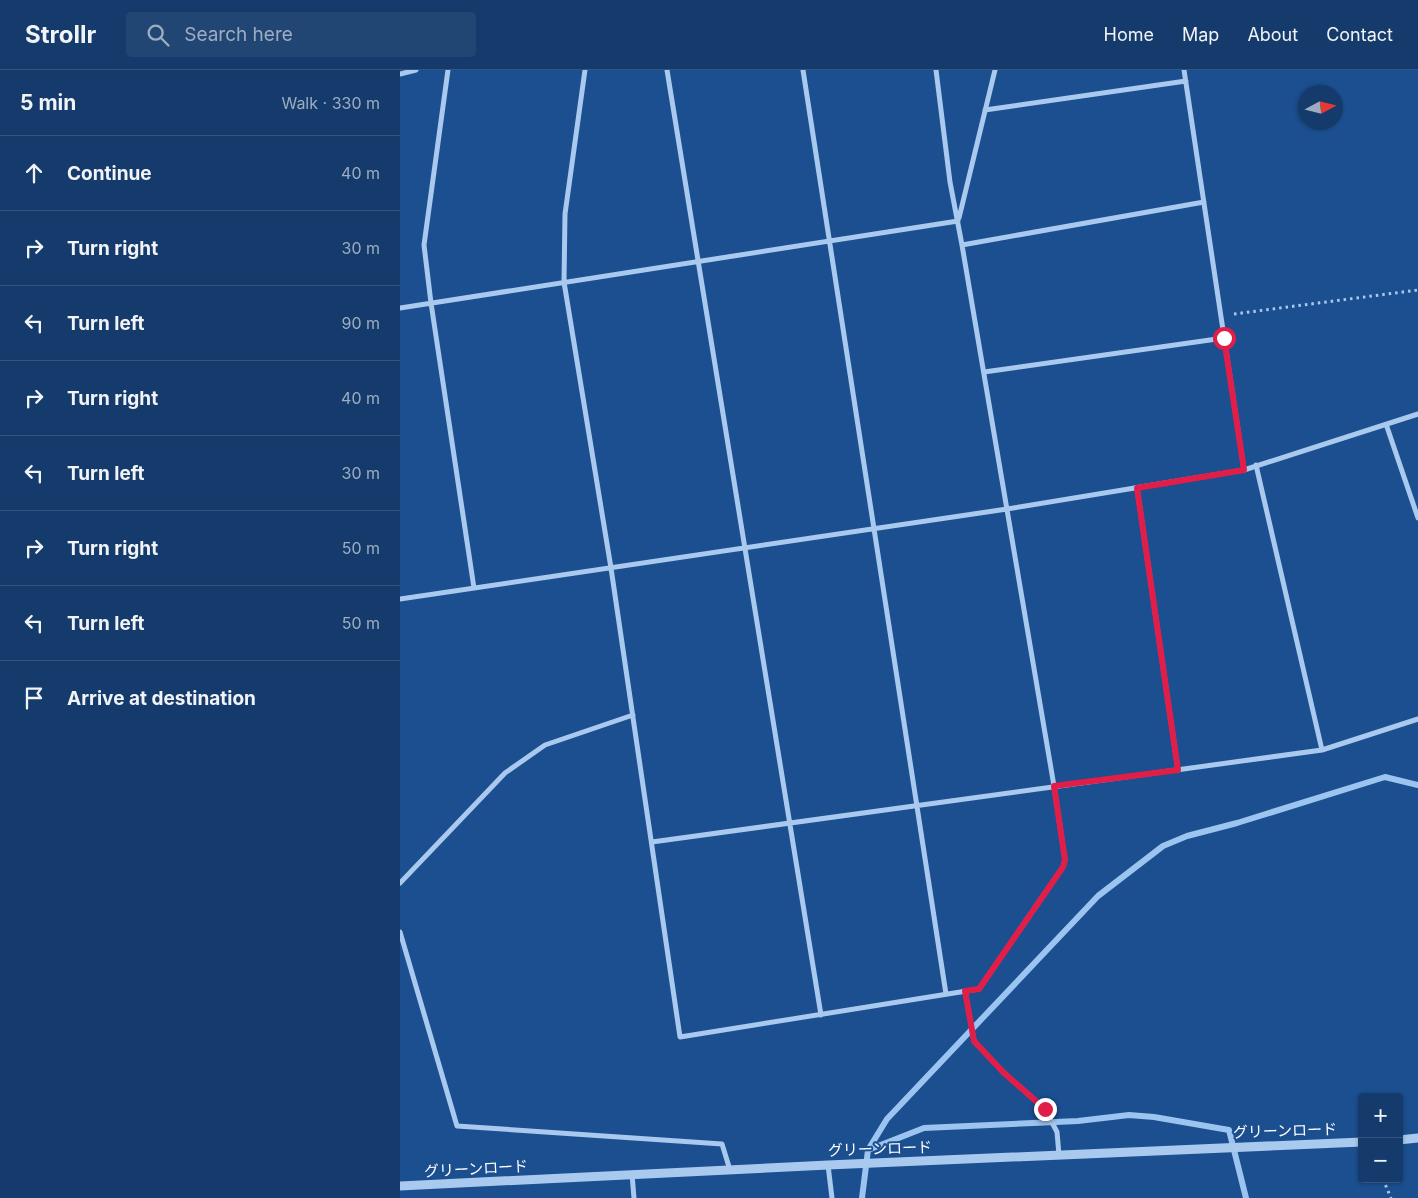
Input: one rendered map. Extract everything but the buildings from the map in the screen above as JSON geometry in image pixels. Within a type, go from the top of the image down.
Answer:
[{"type":"street","points":[[400,74],[416,70]]},
{"type":"street","points":[[448,70],[424,245],[474,588]]},
{"type":"street","points":[[585,70],[565,214],[564,282],[611,568],[680,1037],[979,989],[1063,867],[1065,860],[984,372],[950,182],[936,70]]},
{"type":"street","points":[[667,70],[820,1015]]},
{"type":"street","points":[[803,70],[946,994]]},
{"type":"street","points":[[958,221],[995,70]]},
{"type":"street","points":[[1184,70],[1244,470]]},
{"type":"street","points":[[985,110],[1186,81]]},
{"type":"street","points":[[962,244],[1204,202]]},
{"type":"street","points":[[400,308],[958,221]]},
{"type":"street","points":[[984,372],[1224,338]]},
{"type":"street","points":[[400,599],[1007,509],[1244,470],[1418,414]]},
{"type":"street","points":[[1386,424],[1418,518]]},
{"type":"street","points":[[1256,465],[1322,750]]},
{"type":"street","points":[[1137,488],[1178,770]]},
{"type":"street","points":[[400,883],[505,773],[545,745],[633,715]]},
{"type":"street","points":[[652,842],[1322,750],[1418,719]]},
{"type":"street","points":[[400,932],[457,1126],[722,1144],[730,1170]]},
{"type":"street","points":[[965,991],[974,1041],[1003,1072],[1045,1109],[1056,1132],[1059,1155]]},
{"type":"street","points":[[1403,1140],[1418,1138]]},
{"type":"street","name":"グリーンロード","points":[[400,1186],[828,1164],[1358,1142]]},
{"type":"street","points":[[828,1164],[832,1198]]},
{"type":"street","points":[[632,1174],[634,1198]]},
{"type":"path","points":[[1221,316],[1418,290]]},
{"type":"path","points":[[1385,1183],[1391,1198]]},
{"type":"waterway","points":[[868,1150],[887,1119],[1098,896],[1163,846],[1187,836],[1237,823],[1385,777],[1418,785]]},
{"type":"waterway","points":[[862,1198],[868,1150],[924,1128],[1078,1121],[1129,1115],[1154,1117],[1229,1130],[1246,1198]]},
{"type":"route","points":[[1045,1109],[1003,1072],[974,1041],[965,991],[979,989],[1063,867],[1065,860],[1054,786],[1178,770],[1137,488],[1244,470],[1224,338]]}]
